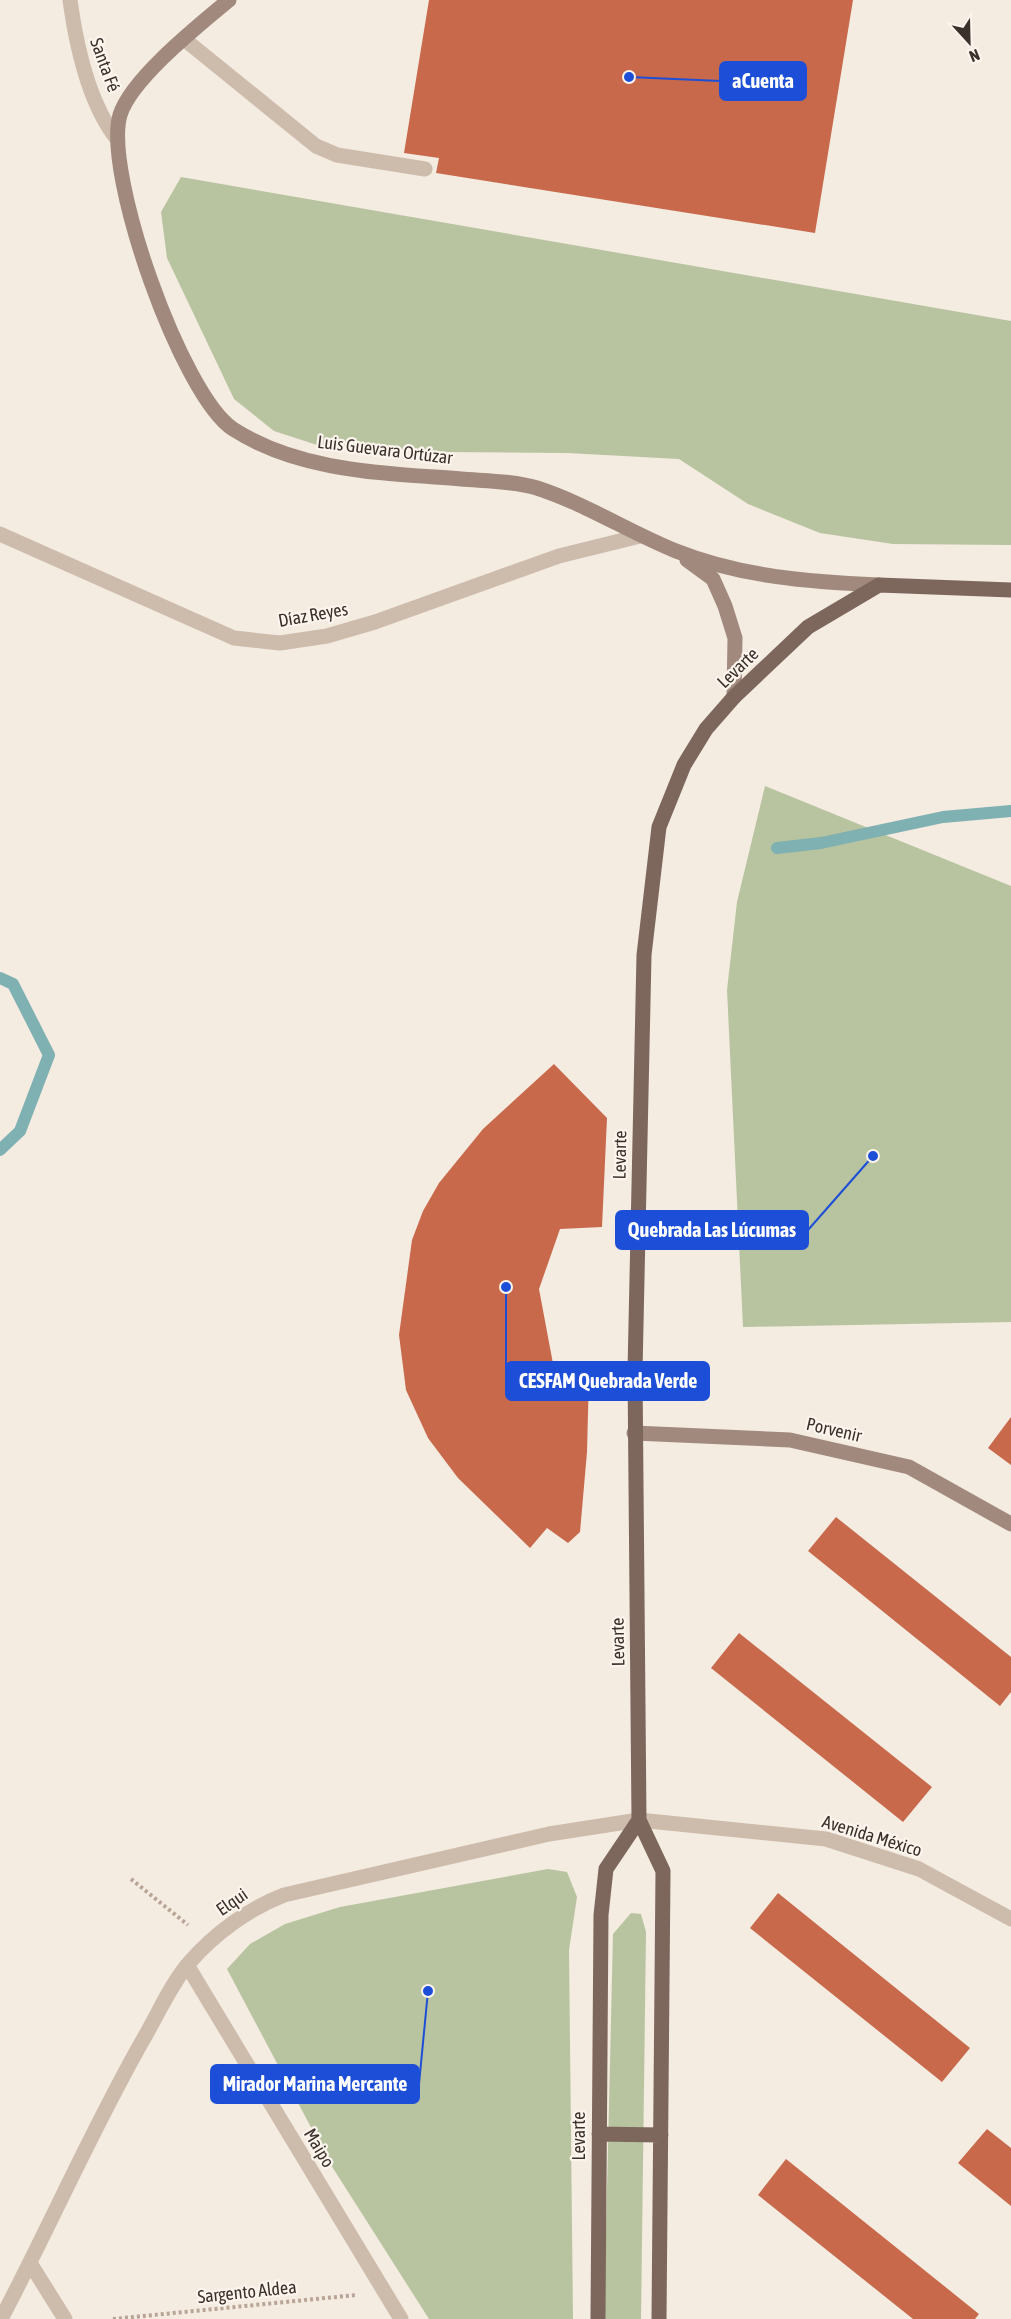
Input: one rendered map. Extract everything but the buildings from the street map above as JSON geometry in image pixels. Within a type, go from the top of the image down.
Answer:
[{"type":"main road","points":[[879,585],[1011,590]]},
{"type":"main road","name":"Levarte","points":[[659,2319],[663,1871],[639,1820],[634,1433],[644,955],[659,826],[684,765],[706,729],[734,697],[808,627],[879,585]]},
{"type":"main road","name":"Levarte","points":[[598,2319],[601,1915],[606,1869],[639,1820]]},
{"type":"main road","points":[[599,2134],[661,2135]]},
{"type":"street","name":"Santa Fé","points":[[70,0],[75,42],[102,115],[117,140]]},
{"type":"street","name":"Luis Guevara Ortúzar","points":[[229,0],[184,39],[129,95],[120,115],[117,140],[119,168],[128,207],[158,301],[185,364],[207,404],[229,427],[286,455],[322,464],[364,471],[535,488],[601,514],[640,536],[705,562],[796,581],[879,585]]},
{"type":"street","points":[[184,39],[316,146],[337,155],[425,169]]},
{"type":"street","name":"Díaz Reyes","points":[[0,534],[234,638],[280,643],[327,636],[375,622],[550,559],[640,536]]},
{"type":"street","points":[[675,551],[713,579],[725,606],[735,638],[734,697]]},
{"type":"street","name":"Porvenir","points":[[634,1433],[790,1440],[909,1467],[1011,1524]]},
{"type":"street","name":"Avenida México","points":[[639,1820],[826,1839],[919,1869],[1011,1920]]},
{"type":"street","name":"Elqui","points":[[1,2319],[111,2097],[187,1965],[209,1942],[250,1911],[284,1895],[549,1834],[639,1820]]},
{"type":"street","name":"Maipo","points":[[187,1965],[401,2319]]},
{"type":"street","points":[[30,2263],[65,2319]]},
{"type":"path","points":[[131,1879],[209,1942]]},
{"type":"path","name":"Sargento Aldea","points":[[113,2319],[384,2293]]},
{"type":"green space","points":[[181,177],[1011,321],[1011,545],[893,544],[820,533],[748,504],[679,459],[567,453],[444,452],[317,445],[274,431],[234,399],[167,258],[161,212]]},
{"type":"green space","points":[[765,786],[1011,886],[1011,1322],[743,1327],[727,990],[737,902]]},
{"type":"green space","points":[[548,1869],[567,1872],[577,1897],[569,1950],[573,2319],[429,2319],[331,2165],[227,1969],[250,1944],[285,1924],[340,1907]]},
{"type":"green space","points":[[631,1913],[641,1914],[646,1932],[641,2319],[604,2319],[613,1934]]},
{"type":"waterway","points":[[777,848],[821,843],[943,817],[1011,811]]},
{"type":"waterway","points":[[0,978],[13,984],[49,1055],[20,1131],[0,1150]]},
{"type":"place","name":"aCuenta","points":[[629,77]]},
{"type":"place","name":"Quebrada Las Lúcumas","points":[[873,1156]]},
{"type":"place","name":"CESFAM Quebrada Verde","points":[[506,1287]]},
{"type":"place","name":"Mirador Marina Mercante","points":[[428,1991]]}]
